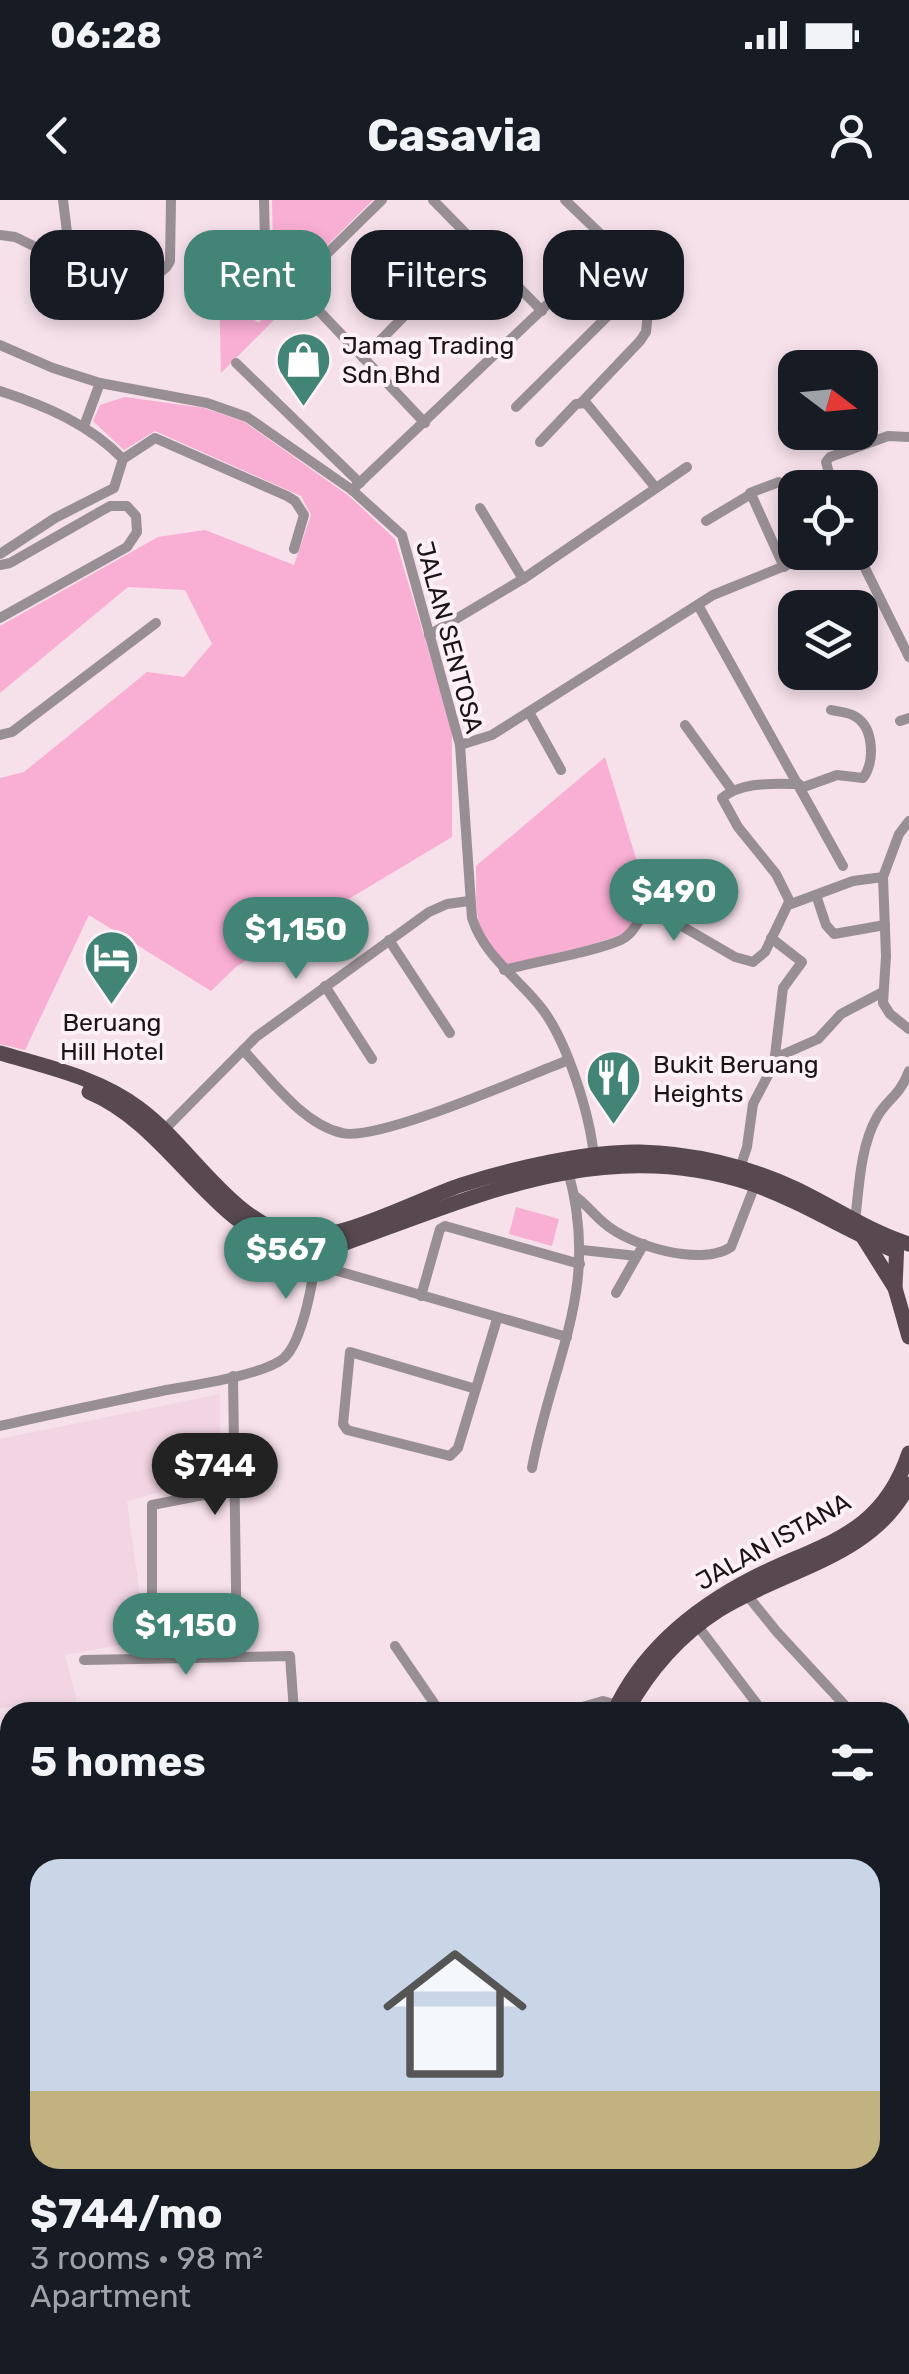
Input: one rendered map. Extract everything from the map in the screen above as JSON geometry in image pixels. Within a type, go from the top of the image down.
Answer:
[{"type":"main road","points":[[0,1053],[71,1074],[140,1108],[260,1223],[281,1232],[314,1238],[463,1184],[638,1152],[682,1155],[740,1168],[793,1188],[902,1247]]},
{"type":"main road","points":[[0,1064],[70,1084],[127,1112],[252,1231],[289,1247],[337,1246],[486,1191],[568,1166]]},
{"type":"main road","points":[[595,1161],[682,1167],[755,1186],[804,1206],[862,1237],[902,1247]]},
{"type":"main road","points":[[862,1237],[895,1288],[909,1338]]},
{"type":"main road","points":[[895,1288],[902,1247]]},
{"type":"main road","name":"JALAN ISTANA","points":[[626,1702],[654,1652],[710,1602],[860,1527],[891,1493],[909,1453]]},
{"type":"main road","name":"JALAN ISTANA","points":[[628,1702],[697,1625],[747,1594],[870,1534],[892,1512],[909,1484]]},
{"type":"street","points":[[64,200],[66,230]]},
{"type":"street","points":[[164,272],[170,261],[171,200]]},
{"type":"street","points":[[264,200],[265,230]]},
{"type":"street","points":[[331,250],[382,200]]},
{"type":"street","points":[[433,200],[462,230]]},
{"type":"street","points":[[565,200],[595,230]]},
{"type":"street","points":[[0,235],[30,244]]},
{"type":"street","points":[[236,363],[356,486],[542,311],[523,292]]},
{"type":"street","points":[[328,320],[425,423]]},
{"type":"street","points":[[363,358],[401,320]]},
{"type":"street","points":[[516,407],[604,320]]},
{"type":"street","points":[[540,442],[646,332],[647,320]]},
{"type":"street","name":"JALAN SENTOSA","points":[[0,345],[100,383],[226,408],[246,417],[356,486],[402,535],[460,745],[469,901],[476,931],[504,970],[545,1013],[586,1109],[595,1161]]},
{"type":"street","points":[[84,426],[100,383]]},
{"type":"street","points":[[0,390],[84,426],[123,460]]},
{"type":"street","points":[[582,402],[592,409],[656,488]]},
{"type":"street","points":[[827,470],[830,458],[888,436],[908,437]]},
{"type":"street","points":[[0,554],[55,518],[114,488],[123,460],[156,438],[295,501],[304,515],[294,550]]},
{"type":"street","points":[[429,635],[523,579],[687,467]]},
{"type":"street","points":[[706,521],[750,493],[778,482]]},
{"type":"street","points":[[750,493],[778,554]]},
{"type":"street","points":[[0,564],[10,563],[110,506],[128,506],[136,516],[137,532],[126,547],[0,618]]},
{"type":"street","points":[[480,508],[523,579]]},
{"type":"street","points":[[460,745],[492,734],[714,595],[778,569]]},
{"type":"street","points":[[866,570],[909,657]]},
{"type":"street","points":[[698,605],[843,866]]},
{"type":"street","points":[[0,735],[12,732],[156,622]]},
{"type":"street","points":[[789,902],[776,874],[723,804],[724,795],[732,790],[770,784],[800,786],[831,776],[863,778],[868,773],[871,752],[866,728],[852,714],[831,710]]},
{"type":"street","points":[[528,712],[561,770]]},
{"type":"street","points":[[685,725],[732,790]]},
{"type":"street","points":[[909,820],[894,844],[883,877],[883,1003],[909,1030]]},
{"type":"street","points":[[894,844],[909,846]]},
{"type":"street","points":[[789,902],[793,904],[853,881],[883,877]]},
{"type":"street","points":[[816,895],[826,925],[834,934],[885,925]]},
{"type":"street","points":[[164,1130],[243,1050],[324,986],[438,907],[469,901]]},
{"type":"street","points":[[504,970],[624,939],[647,912],[656,911],[746,962],[758,960],[789,902]]},
{"type":"street","points":[[740,1168],[752,1104],[775,1058],[783,988],[802,962],[772,938]]},
{"type":"street","points":[[389,940],[450,1033]]},
{"type":"street","points":[[324,986],[372,1059]]},
{"type":"street","points":[[775,1058],[818,1039],[841,1014],[883,992]]},
{"type":"street","points":[[243,1050],[312,1119],[341,1133],[358,1135],[396,1126],[566,1060]]},
{"type":"street","points":[[855,1222],[870,1132],[880,1112],[900,1092],[909,1071]]},
{"type":"street","points":[[532,1468],[578,1298],[582,1250],[568,1166]]},
{"type":"street","points":[[576,1196],[606,1225],[644,1244],[696,1256],[728,1250],[755,1186]]},
{"type":"street","points":[[421,1296],[440,1229],[445,1226],[580,1264]]},
{"type":"street","points":[[616,1293],[644,1244]]},
{"type":"street","points":[[0,1426],[275,1364],[288,1355],[295,1342],[316,1268],[314,1249]]},
{"type":"street","points":[[582,1250],[637,1256]]},
{"type":"street","points":[[327,1268],[567,1338]]},
{"type":"street","points":[[476,1389],[350,1352],[342,1420],[347,1430],[450,1456],[458,1448],[498,1319]]},
{"type":"street","points":[[233,1376],[236,1657]]},
{"type":"street","points":[[152,1658],[152,1506],[234,1489]]},
{"type":"street","points":[[747,1594],[842,1702]]},
{"type":"street","points":[[697,1625],[755,1702]]},
{"type":"street","points":[[395,1646],[433,1702]]},
{"type":"street","points":[[84,1660],[290,1656],[293,1702]]},
{"type":"shaded area","points":[[272,200],[373,200],[331,241],[331,230],[273,230]]},
{"type":"shaded area","points":[[220,320],[274,320],[221,373]]},
{"type":"shaded area","points":[[125,397],[204,408],[243,421],[349,496],[395,539],[452,729],[452,837],[237,966],[211,991],[89,915],[25,1050],[0,1044],[0,778],[24,772],[147,672],[184,677],[212,644],[185,590],[128,587],[0,693],[0,626],[158,537],[205,530],[294,565],[311,515],[301,496],[155,431],[124,450],[93,421],[100,405]]},
{"type":"shaded area","points":[[605,757],[645,888],[630,926],[623,934],[594,944],[508,965],[482,931],[476,866]]},
{"type":"shaded area","points":[[516,1207],[559,1219],[552,1246],[509,1234]]},
{"type":"shaded area","points":[[220,1394],[220,1476],[127,1501],[146,1640],[65,1655],[77,1701],[0,1702],[0,1439]]},
{"type":"place","name":"Jamag Trading Sdn Bhd","points":[[303,408]]},
{"type":"place","name":"Beruang Hill Hotel","points":[[112,1007]]},
{"type":"place","name":"Bukit Beruang Heights","points":[[614,1127]]}]
